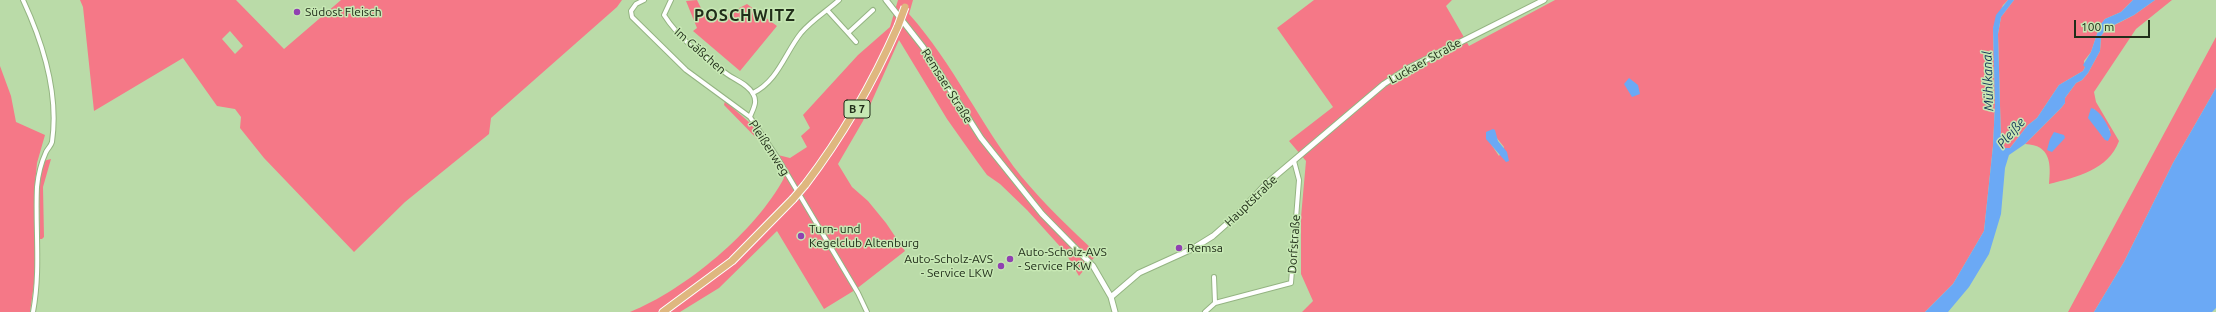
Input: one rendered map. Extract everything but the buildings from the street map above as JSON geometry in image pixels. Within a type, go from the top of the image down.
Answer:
[{"type":"highway","name":"B 7","points":[[663,312],[732,261],[805,185],[830,151],[859,106],[877,72],[898,26],[906,4]]},
{"type":"street","points":[[23,0],[46,64],[53,111],[52,140],[42,164],[38,185],[38,276],[33,312]]},
{"type":"street","name":"Pleißenweg","points":[[644,0],[636,4],[631,11],[632,17],[686,70],[750,117],[777,157],[867,312]]},
{"type":"street","name":"Im Gäßchen","points":[[670,0],[664,15],[670,24],[712,63],[746,86],[753,93]]},
{"type":"street","points":[[750,117],[756,105],[753,93],[760,90],[784,62],[803,31],[839,0]]},
{"type":"street","name":"Remsaer Straße","points":[[886,0],[923,47],[957,104],[1008,172],[1042,214],[1093,266],[1111,297]]},
{"type":"street","name":"Luckaer Straße","points":[[1300,156],[1384,84],[1407,69],[1544,0]]},
{"type":"street","points":[[848,32],[873,10]]},
{"type":"street","points":[[828,11],[856,42]]},
{"type":"street","name":"Hauptstraße","points":[[1111,297],[1139,274],[1192,249],[1213,236],[1239,213],[1266,184],[1300,156]]},
{"type":"street","name":"Dorfstraße","points":[[1205,312],[1215,303],[1291,283],[1299,180],[1294,161]]},
{"type":"street","points":[[1214,277],[1215,303]]},
{"type":"street","points":[[1111,297],[1115,312]]},
{"type":"shaded area","points":[[80,0],[236,0],[284,49],[341,0],[622,0],[617,7],[491,118],[489,134],[405,202],[354,252],[264,158],[240,128],[241,117],[235,109],[217,106],[183,58],[94,111],[83,7]],"holes":[[[230,31],[243,46],[235,54],[222,39]]]},
{"type":"shaded area","points":[[697,0],[704,14],[718,19],[747,4],[777,26],[740,71],[693,31],[697,28],[686,1]]},
{"type":"shaded area","points":[[898,0],[913,0],[909,14],[925,33],[953,73],[1006,156],[1039,196],[1097,254],[1079,276],[1065,252],[1027,210],[1000,184],[987,175],[947,119],[899,40],[863,121],[838,164],[852,187],[868,201],[886,223],[905,251],[855,290],[824,309],[777,231],[719,288],[680,312],[630,312],[673,289],[696,274],[717,257],[756,218],[772,198],[784,178],[764,146],[724,105],[725,101],[750,123],[778,155],[790,158],[807,147],[801,136],[810,128],[803,115],[858,55],[890,27]]},
{"type":"shaded area","points":[[1314,0],[1452,0],[1446,6],[1469,46],[1555,0],[2008,0],[2003,5],[1993,28],[1995,104],[1993,146],[1984,231],[1953,284],[1925,312],[1302,312],[1313,301],[1301,274],[1301,217],[1306,161],[1289,141],[1333,107],[1277,28]],"holes":[[[1496,137],[1504,147],[1499,156],[1491,144]]]},
{"type":"shaded area","points":[[2014,0],[2133,0],[2121,12],[2105,19],[2100,25],[2091,52],[2084,61],[2085,67],[2083,71],[2059,85],[2037,118],[2028,125],[2010,148],[2005,148],[2001,141],[1998,34],[2001,17]]},
{"type":"shaded area","points":[[2155,0],[2172,0],[2136,29],[2094,92],[2096,102],[2119,141],[2114,151],[2099,166],[2090,171],[2049,184],[2050,169],[2048,157],[2045,152],[2034,145],[2025,144],[2061,108],[2065,103],[2065,98],[2076,83],[2082,80],[2088,73],[2100,51],[2101,36],[2107,29],[2134,15]],"holes":[[[2094,109],[2110,130],[2103,137],[2094,123]]]},
{"type":"shaded area","points":[[2216,37],[2216,88],[2173,163],[2124,262],[2094,312],[2068,312]]},
{"type":"shaded area","points":[[0,66],[11,96],[16,122],[45,135],[37,163],[35,185],[35,277],[30,312],[0,312]]},
{"type":"shaded area","points":[[51,159],[43,187],[44,237],[40,239],[39,185],[43,161]]},
{"type":"water","points":[[2008,0],[2014,0],[2001,17],[1998,34],[2001,141],[2005,148],[2010,148],[2028,125],[2037,118],[2059,85],[2083,71],[2085,67],[2083,65],[2091,52],[2100,25],[2105,19],[2121,12],[2133,0],[2155,0],[2134,15],[2106,29],[2101,36],[2100,51],[2088,73],[2082,80],[2076,83],[2065,98],[2065,103],[2025,144],[2009,155],[2005,168],[2001,214],[1989,254],[1969,287],[1948,312],[1925,312],[1953,284],[1984,231],[1993,146],[1995,104],[1993,28],[1996,15]]},
{"type":"water","points":[[1629,78],[1638,85],[1640,94],[1632,97],[1624,84]]},
{"type":"water","points":[[2216,88],[2216,308],[2212,312],[2094,312],[2124,262],[2173,163]]},
{"type":"water","points":[[2091,108],[2101,115],[2106,123],[2111,135],[2108,141],[2105,140],[2088,118]]},
{"type":"water","points":[[1493,129],[1495,130],[1498,141],[1507,152],[1509,161],[1506,162],[1486,139],[1486,132]]},
{"type":"water","points":[[2054,132],[2064,135],[2065,138],[2052,152],[2047,150]]},
{"type":"place","name":"Südost Fleisch","points":[[297,12]]},
{"type":"place","name":"Turn- und Kegelclub Altenburg","points":[[801,236]]},
{"type":"place","name":"Remsa","points":[[1179,248]]},
{"type":"place","name":"Auto-Scholz-AVS - Service PKW","points":[[1010,259]]},
{"type":"place","name":"Auto-Scholz-AVS - Service LKW","points":[[1001,266]]},
{"type":"district","name":"POSCHWITZ","points":[[745,16]]},
{"type":"water label","name":"Mühlkanal","points":[[1988,81]]},
{"type":"water label","name":"Pleiße","points":[[2011,133]]}]
